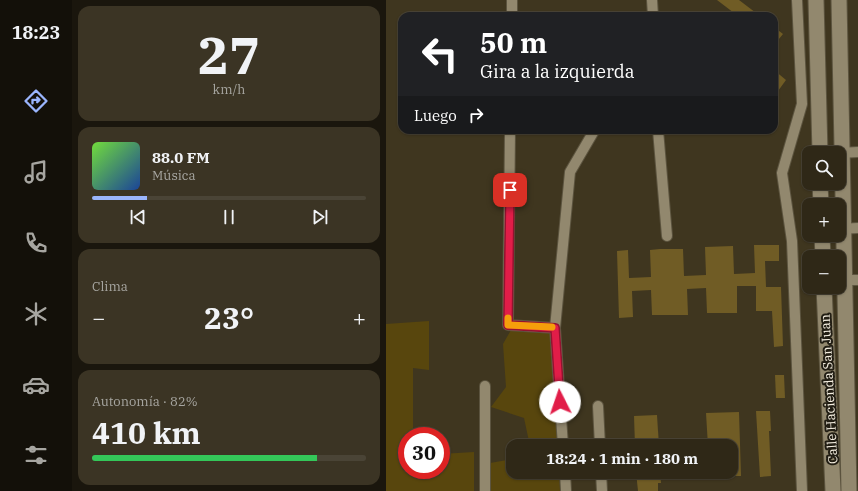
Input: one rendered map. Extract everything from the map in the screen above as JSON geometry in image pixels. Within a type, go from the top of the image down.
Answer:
[{"type":"main road","points":[[816,0],[820,146]]},
{"type":"main road","name":"Calle Hacienda San Juan","points":[[839,0],[840,146]]},
{"type":"main road","name":"Calle Hacienda San Juan","points":[[844,242],[851,280],[849,491]]},
{"type":"main road","name":"Calle Hacienda San Juan","points":[[824,294],[833,491]]},
{"type":"street","points":[[512,0],[512,12]]},
{"type":"street","points":[[652,0],[653,12]]},
{"type":"street","points":[[797,0],[802,104],[782,173],[792,241],[802,491]]},
{"type":"street","points":[[510,134],[508,325],[555,328]]},
{"type":"street","points":[[563,439],[555,328],[570,172],[592,134]]},
{"type":"street","points":[[658,134],[667,236]]},
{"type":"street","points":[[846,153],[858,152]]},
{"type":"street","points":[[846,229],[858,228]]},
{"type":"street","points":[[485,386],[485,491]]},
{"type":"street","points":[[598,406],[600,439]]},
{"type":"street","points":[[565,479],[566,491]]},
{"type":"street","points":[[601,479],[602,491]]},
{"type":"shaded area","points":[[429,321],[429,370],[413,368],[413,427],[398,427],[398,479],[450,479],[450,453],[474,452],[474,491],[386,491],[386,324]]},
{"type":"shaded area","points":[[511,330],[551,333],[558,439],[528,439],[524,418],[491,407],[506,387],[503,344]]},
{"type":"shaded area","points":[[506,460],[506,479],[559,479],[560,491],[491,491],[490,463]]},
{"type":"building","points":[[717,0],[739,0],[755,12],[733,12]]},
{"type":"building","points":[[778,30],[783,34],[778,40]]},
{"type":"building","points":[[778,73],[786,80],[778,91]]},
{"type":"building","points":[[754,245],[779,245],[779,261],[765,261],[766,287],[781,287],[783,346],[774,347],[772,311],[756,311],[756,286],[737,286],[737,313],[707,313],[706,288],[687,289],[688,315],[652,315],[651,290],[632,291],[633,317],[619,318],[617,251],[628,250],[629,278],[651,277],[650,250],[683,249],[684,276],[706,275],[705,247],[733,246],[734,274],[755,273]]},
{"type":"building","points":[[775,375],[784,375],[785,398],[776,398]]},
{"type":"building","points":[[756,411],[770,411],[771,431],[769,431],[771,476],[760,477]]},
{"type":"building","points":[[739,412],[741,476],[738,476],[738,439],[708,439],[706,413]]},
{"type":"building","points":[[657,415],[659,439],[635,439],[634,416]]},
{"type":"building","points":[[637,479],[661,479],[661,483],[658,483],[658,491],[638,491]]},
{"type":"slow traffic","points":[[508,318],[508,325],[552,327]]},
{"type":"route","points":[[510,190],[508,325],[555,328],[560,402]]}]
